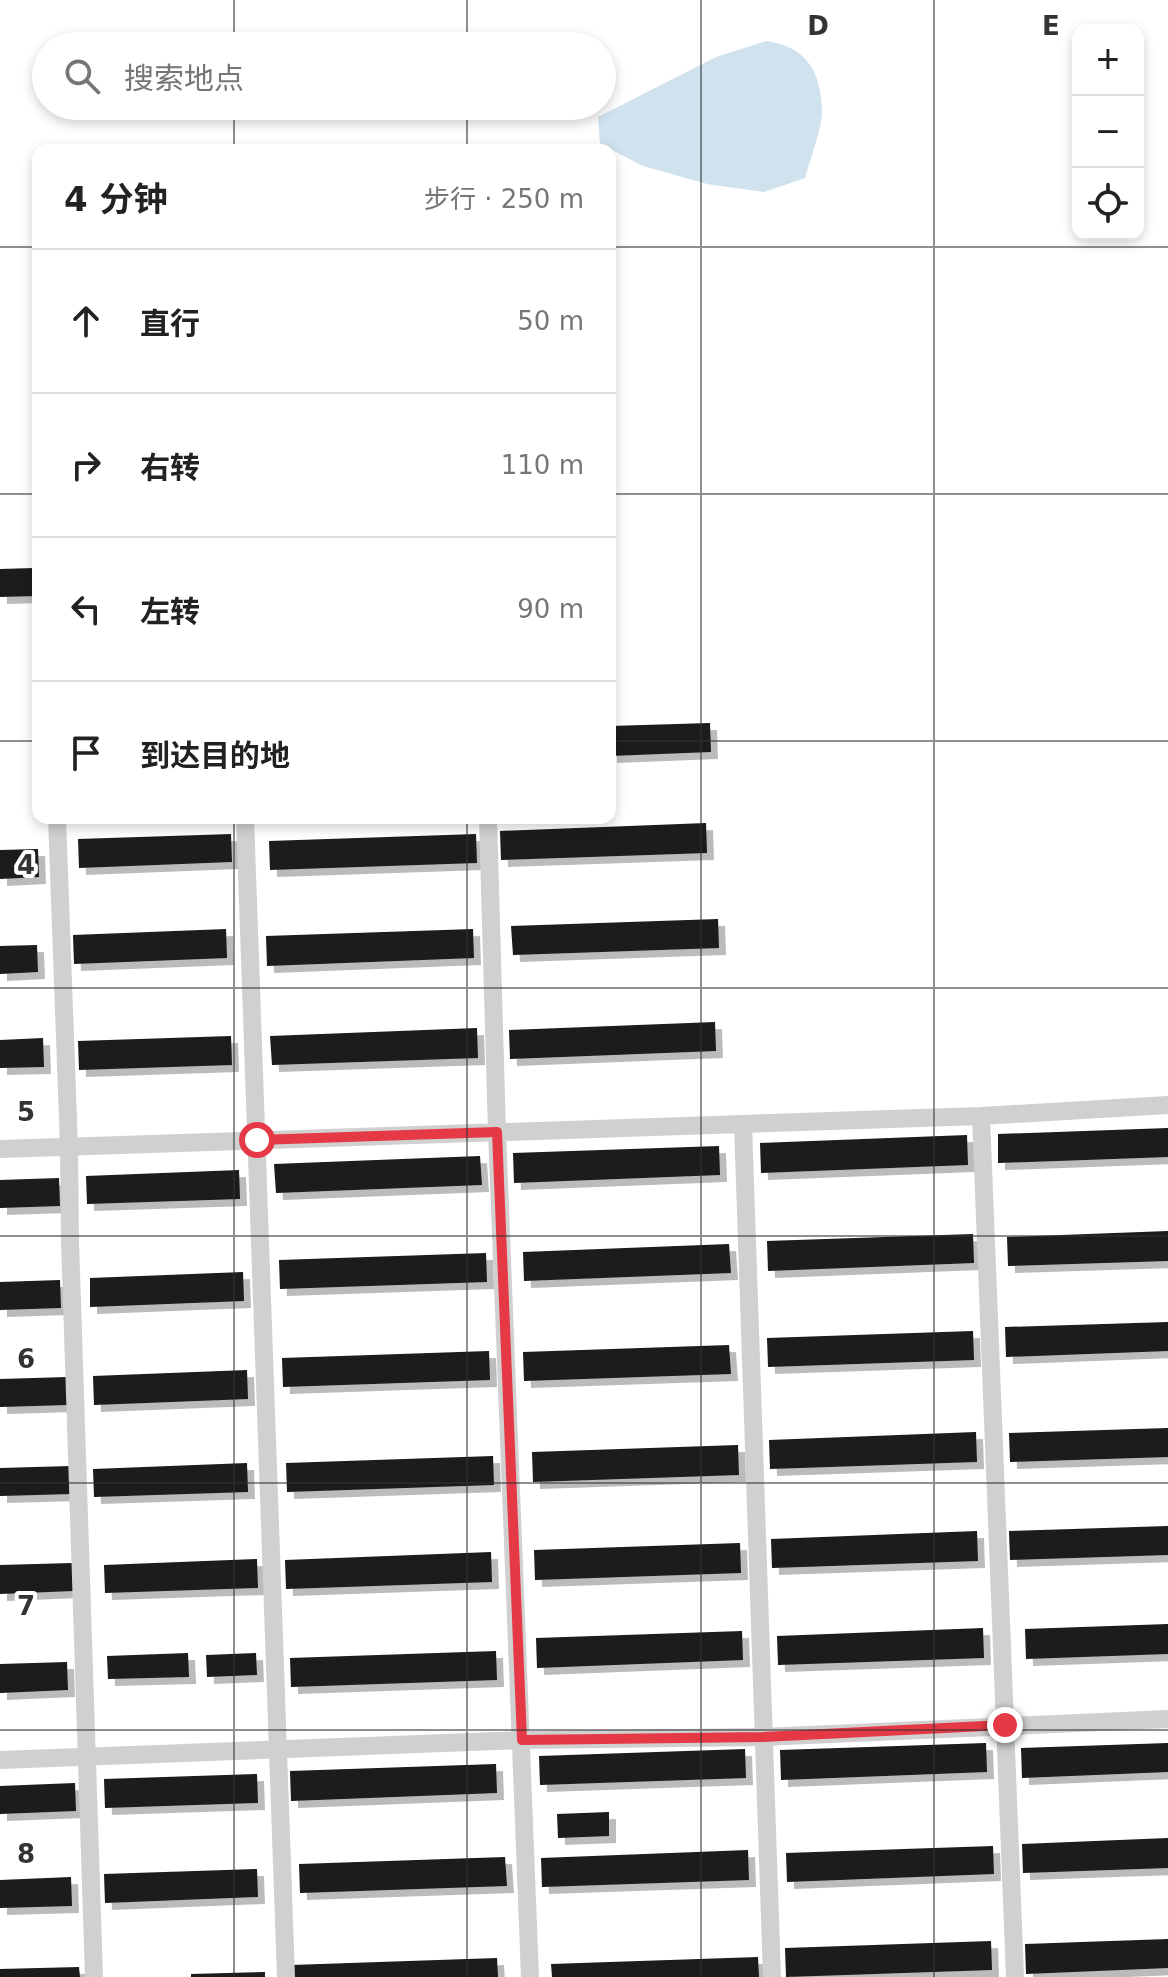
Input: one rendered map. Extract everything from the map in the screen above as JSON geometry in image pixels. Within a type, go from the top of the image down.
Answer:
[{"type":"lane","points":[[57,824],[94,1977]]},
{"type":"lane","points":[[245,824],[286,1977]]},
{"type":"lane","points":[[488,824],[530,1977]]},
{"type":"lane","points":[[0,1149],[981,1116],[1168,1105]]},
{"type":"lane","points":[[981,1116],[1015,1977]]},
{"type":"lane","points":[[743,1124],[772,1977]]},
{"type":"lane","points":[[0,1760],[278,1752],[522,1740],[763,1737],[1168,1719]]},
{"type":"water","points":[[766,41],[791,48],[809,63],[818,84],[822,111],[805,178],[764,192],[707,184],[643,166],[616,152],[616,144],[600,144],[598,120],[616,120],[616,108],[716,57]]},
{"type":"building","points":[[32,568],[32,596],[0,597],[0,569]]},
{"type":"building","points":[[710,723],[711,752],[616,756],[616,726]]},
{"type":"building","points":[[706,823],[707,853],[501,860],[500,831]]},
{"type":"building","points":[[231,834],[232,862],[79,868],[78,839]]},
{"type":"building","points":[[476,834],[477,863],[270,870],[269,841]]},
{"type":"building","points":[[38,849],[39,877],[0,879],[0,850]]},
{"type":"building","points":[[718,919],[719,948],[513,955],[511,926]]},
{"type":"building","points":[[226,929],[227,958],[74,964],[73,935]]},
{"type":"building","points":[[473,929],[474,958],[267,966],[266,936]]},
{"type":"building","points":[[37,945],[38,972],[0,974],[0,946]]},
{"type":"building","points":[[715,1022],[716,1051],[510,1059],[509,1030]]},
{"type":"building","points":[[477,1028],[478,1058],[272,1065],[270,1036]]},
{"type":"building","points":[[231,1036],[232,1065],[79,1070],[78,1041]]},
{"type":"building","points":[[43,1038],[44,1067],[0,1068],[0,1040]]},
{"type":"building","points":[[1168,1128],[1168,1157],[998,1163],[998,1134]]},
{"type":"building","points":[[967,1135],[968,1165],[761,1173],[760,1143]]},
{"type":"building","points":[[719,1146],[720,1175],[514,1183],[513,1153]]},
{"type":"building","points":[[480,1156],[482,1185],[276,1193],[274,1164]]},
{"type":"building","points":[[239,1170],[240,1199],[87,1204],[86,1176]]},
{"type":"building","points":[[59,1178],[60,1206],[0,1208],[0,1180]]},
{"type":"building","points":[[1168,1231],[1168,1261],[1008,1266],[1007,1237]]},
{"type":"building","points":[[973,1234],[974,1263],[768,1271],[767,1241]]},
{"type":"building","points":[[729,1244],[731,1273],[524,1281],[523,1252]]},
{"type":"building","points":[[486,1253],[487,1282],[280,1289],[279,1260]]},
{"type":"building","points":[[243,1272],[244,1301],[90,1307],[90,1278]]},
{"type":"building","points":[[60,1280],[61,1308],[0,1310],[0,1282]]},
{"type":"building","points":[[1168,1322],[1168,1351],[1006,1357],[1005,1327]]},
{"type":"building","points":[[973,1331],[974,1360],[768,1367],[767,1338]]},
{"type":"building","points":[[729,1345],[731,1374],[524,1381],[523,1352]]},
{"type":"building","points":[[489,1351],[490,1380],[283,1387],[282,1358]]},
{"type":"building","points":[[247,1370],[248,1399],[94,1405],[93,1376]]},
{"type":"building","points":[[67,1377],[68,1405],[0,1407],[0,1379]]},
{"type":"building","points":[[1168,1428],[1168,1457],[1010,1462],[1009,1433]]},
{"type":"building","points":[[976,1432],[977,1462],[770,1469],[769,1440]]},
{"type":"building","points":[[738,1445],[739,1475],[533,1482],[532,1452]]},
{"type":"building","points":[[493,1456],[494,1485],[287,1492],[286,1463]]},
{"type":"building","points":[[247,1463],[248,1492],[94,1497],[93,1469]]},
{"type":"building","points":[[71,1466],[72,1494],[0,1496],[0,1468]]},
{"type":"building","points":[[1168,1526],[1168,1555],[1010,1560],[1009,1531]]},
{"type":"building","points":[[977,1531],[978,1561],[772,1568],[771,1539]]},
{"type":"building","points":[[740,1543],[741,1573],[535,1580],[534,1550]]},
{"type":"building","points":[[491,1552],[492,1582],[286,1589],[285,1560]]},
{"type":"building","points":[[257,1559],[258,1588],[105,1593],[104,1565]]},
{"type":"building","points":[[72,1563],[73,1591],[0,1594],[0,1565]]},
{"type":"building","points":[[1168,1624],[1168,1654],[1026,1659],[1025,1629]]},
{"type":"building","points":[[983,1628],[984,1658],[778,1665],[777,1636]]},
{"type":"building","points":[[742,1631],[743,1660],[537,1668],[536,1638]]},
{"type":"building","points":[[496,1651],[497,1680],[291,1687],[290,1658]]},
{"type":"building","points":[[188,1653],[189,1677],[108,1679],[107,1656]]},
{"type":"building","points":[[256,1653],[257,1675],[207,1677],[206,1655]]},
{"type":"building","points":[[67,1662],[68,1690],[0,1693],[0,1664]]},
{"type":"building","points":[[986,1743],[987,1772],[781,1780],[780,1750]]},
{"type":"building","points":[[1168,1743],[1168,1772],[1022,1778],[1021,1748]]},
{"type":"building","points":[[745,1749],[746,1778],[540,1785],[539,1756]]},
{"type":"building","points":[[496,1764],[497,1793],[291,1801],[290,1771]]},
{"type":"building","points":[[257,1774],[258,1803],[105,1808],[104,1779]]},
{"type":"building","points":[[75,1783],[76,1811],[0,1814],[0,1786]]},
{"type":"building","points":[[609,1812],[609,1836],[558,1838],[557,1814]]},
{"type":"building","points":[[1168,1838],[1168,1868],[1023,1873],[1022,1844]]},
{"type":"building","points":[[993,1846],[994,1874],[787,1882],[786,1853]]},
{"type":"building","points":[[748,1850],[749,1880],[542,1887],[541,1858]]},
{"type":"building","points":[[505,1857],[507,1886],[300,1893],[299,1864]]},
{"type":"building","points":[[257,1869],[258,1897],[105,1903],[104,1874]]},
{"type":"building","points":[[71,1877],[72,1906],[0,1908],[0,1880]]},
{"type":"building","points":[[1168,1939],[1168,1968],[1026,1974],[1025,1944]]},
{"type":"building","points":[[991,1941],[992,1970],[786,1977],[785,1948]]},
{"type":"building","points":[[758,1957],[759,1977],[552,1977],[551,1964]]},
{"type":"building","points":[[497,1958],[498,1977],[292,1977],[291,1965]]},
{"type":"building","points":[[79,1967],[80,1977],[0,1977],[0,1969]]},
{"type":"building","points":[[265,1972],[265,1977],[191,1977],[191,1974]]},
{"type":"route","points":[[257,1140],[497,1132],[522,1740],[763,1737],[1005,1725]]}]
